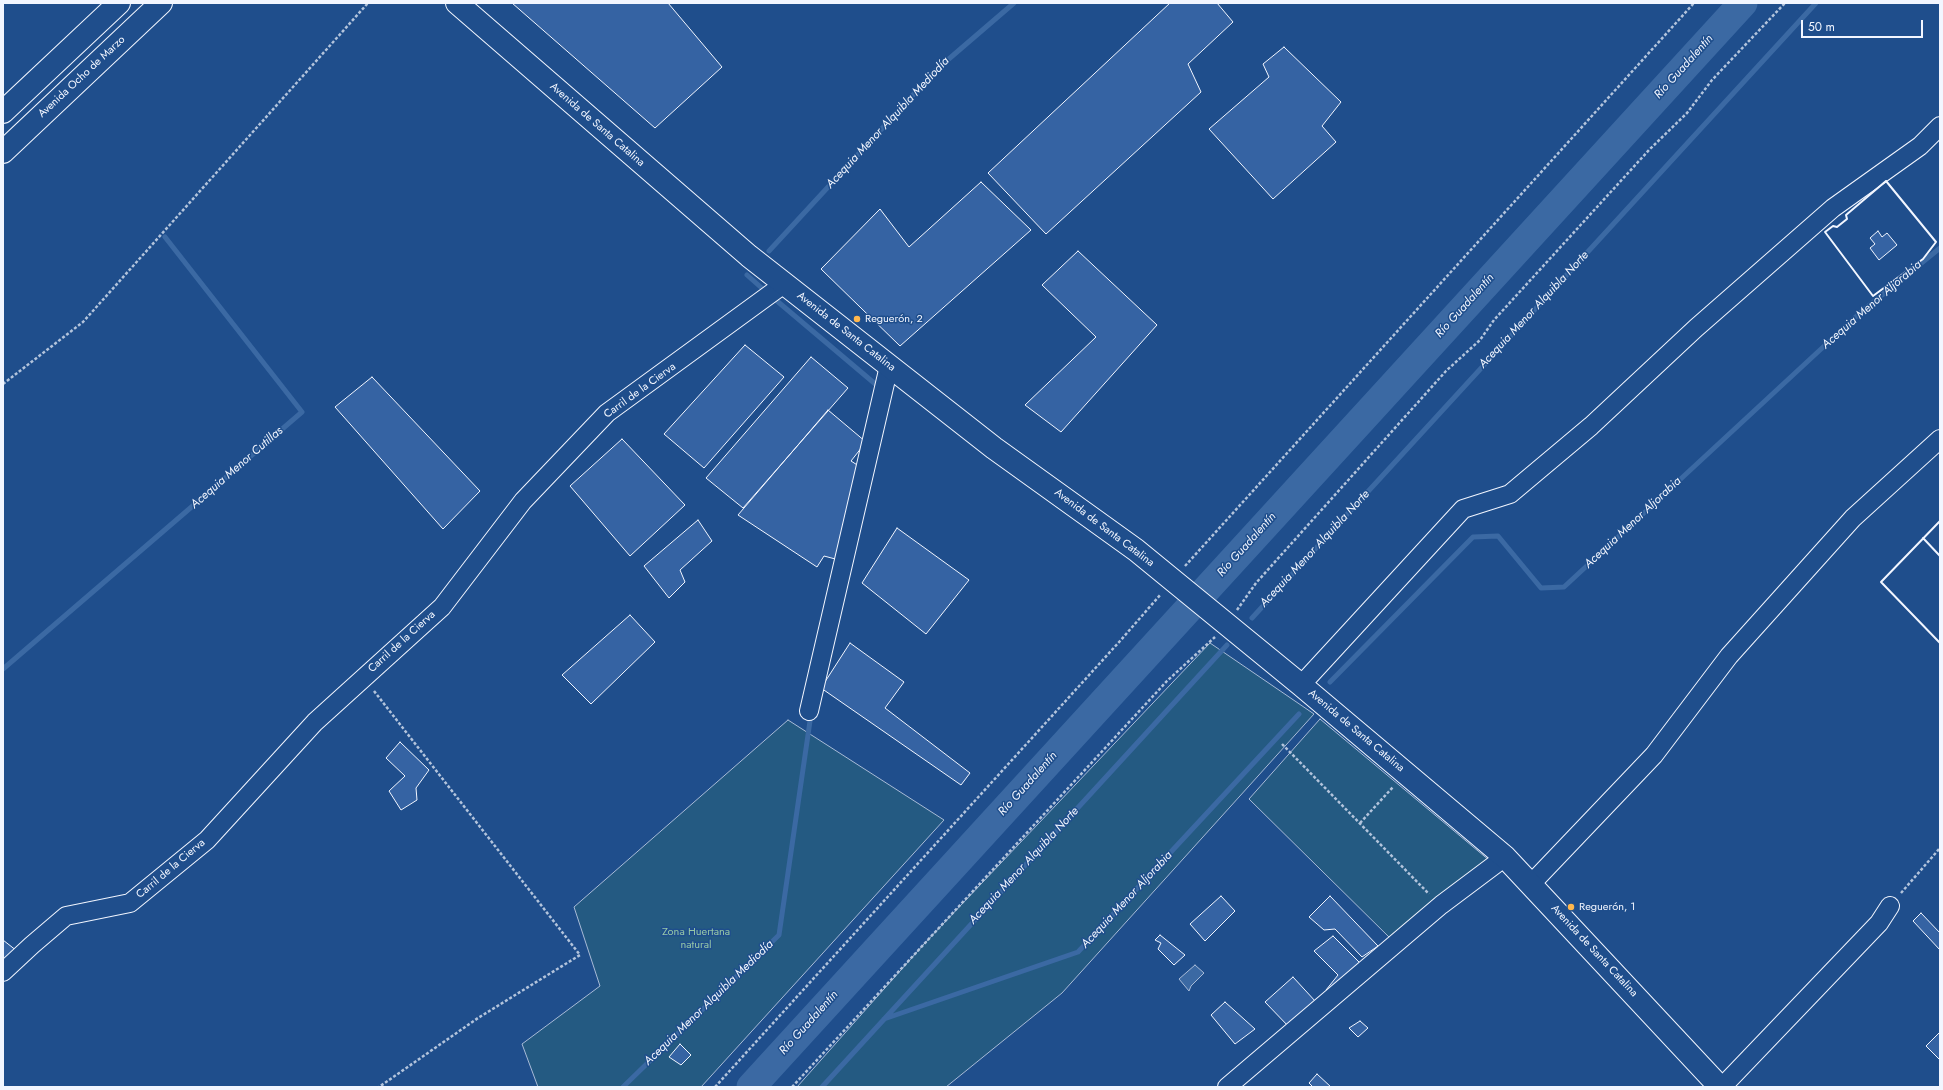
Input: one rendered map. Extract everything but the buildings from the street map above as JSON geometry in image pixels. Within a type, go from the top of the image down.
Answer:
[{"type":"main road","points":[[3,112],[119,3]]},
{"type":"main road","name":"Avenida Ocho de Marzo","points":[[3,152],[161,3]]},
{"type":"main road","name":"Avenida de Santa Catalina","points":[[457,3],[708,222],[784,284],[989,444],[1113,533],[1301,685],[1505,857],[1721,1087]]},
{"type":"street","points":[[1301,685],[1463,509],[1510,494],[1591,426],[1696,328],[1833,208],[1920,146],[1940,126]]},
{"type":"street","name":"Carril de la Cierva","points":[[3,972],[66,916],[130,903],[207,840],[315,722],[442,607],[523,501],[607,413],[784,284]]},
{"type":"street","points":[[809,711],[889,366]]},
{"type":"street","points":[[1531,884],[1654,755],[1729,656],[1853,518],[1940,439]]},
{"type":"street","points":[[1227,1087],[1441,905],[1505,857]]},
{"type":"street","points":[[1721,1087],[1879,923],[1890,906]]},
{"type":"path","points":[[3,384],[83,322],[368,3]]},
{"type":"path","points":[[715,1087],[1174,582],[1694,3]]},
{"type":"path","points":[[792,1087],[1167,681],[1210,642],[1223,622],[1242,605],[1256,583],[1425,394],[1446,371],[1480,340],[1494,320],[1649,150],[1687,113],[1712,80],[1785,3]]},
{"type":"path","points":[[364,678],[580,955],[478,1018],[379,1087]]},
{"type":"path","points":[[1282,744],[1441,905]]},
{"type":"path","points":[[1360,823],[1406,773]]},
{"type":"path","points":[[1890,906],[1940,848]]},
{"type":"green space","points":[[1210,643],[1314,714],[1062,993],[946,1087],[797,1087],[924,944]]},
{"type":"green space","points":[[1320,719],[1490,861],[1391,939],[1249,799]]},
{"type":"green space","name":"Zona Huertana natural","points":[[788,720],[944,820],[701,1087],[538,1087],[522,1044],[600,986],[574,907]]},
{"type":"shaded area","points":[[1195,965],[1204,973],[1191,986],[1189,991],[1179,979]]},
{"type":"waterway","name":"Acequia Menor Alquibla Mediodía","points":[[769,251],[936,70],[1014,3]]},
{"type":"waterway","name":"Río Guadalentín","points":[[751,1087],[1743,3]]},
{"type":"waterway","name":"Acequia Menor Alquibla Norte","points":[[1252,618],[1816,3]]},
{"type":"waterway","name":"Acequia Menor Cutillas","points":[[3,669],[302,412],[165,237]]},
{"type":"waterway","name":"Acequia Menor Aljorabia","points":[[1330,682],[1473,537],[1498,536],[1541,588],[1564,587],[1861,312],[1940,248]]},
{"type":"waterway","name":"Acequia Menor Alquibla Mediodía","points":[[747,275],[764,290]]},
{"type":"waterway","name":"Acequia Menor Alquibla Mediodía","points":[[777,301],[880,388]]},
{"type":"waterway","name":"Acequia Menor Alquibla Norte","points":[[822,1087],[1227,645]]},
{"type":"waterway","name":"Acequia Menor Aljorabia","points":[[884,1019],[1078,952],[1299,714]]},
{"type":"waterway","name":"Acequia Menor Alquibla Mediodía","points":[[623,1087],[779,935],[810,721]]},
{"type":"wall","points":[[1886,181],[1936,242],[1923,259],[1873,296],[1825,232],[1833,226],[1837,227],[1847,219],[1846,215],[1886,181]]},
{"type":"wall","points":[[1940,521],[1881,582],[1940,643]]},
{"type":"wall","points":[[1923,538],[1940,556]]},
{"type":"place","name":"Reguerón, 2","points":[[857,319]]},
{"type":"place","name":"Reguerón, 1","points":[[1571,907]]}]
